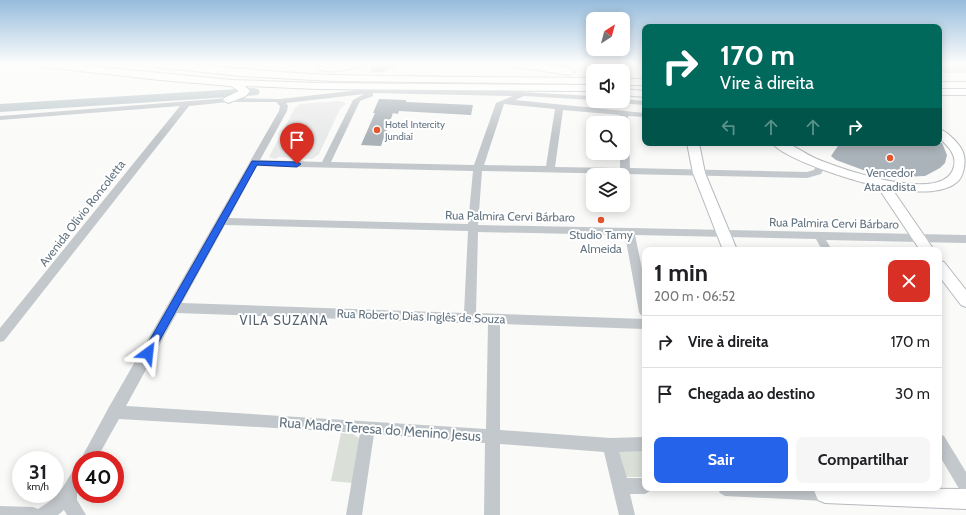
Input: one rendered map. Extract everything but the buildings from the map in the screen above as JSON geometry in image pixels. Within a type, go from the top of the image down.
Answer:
[{"type":"main road","points":[[232,99],[245,91],[240,88]]},
{"type":"main road","points":[[942,92],[966,92]]},
{"type":"main road","points":[[630,93],[642,94]]},
{"type":"main road","points":[[783,146],[798,155],[821,165],[882,184],[910,188],[929,188],[942,186],[951,181],[957,175],[960,168],[958,153],[942,135]]},
{"type":"main road","points":[[694,146],[699,173],[729,247]]},
{"type":"main road","points":[[882,184],[925,247]]},
{"type":"main road","points":[[942,270],[966,301]]},
{"type":"main road","points":[[840,491],[966,499]]},
{"type":"street","points":[[325,165],[356,100],[362,96],[378,92]]},
{"type":"street","points":[[474,92],[502,102],[642,115]]},
{"type":"street","points":[[0,118],[185,105],[232,99],[275,100],[344,93],[474,92],[586,97]]},
{"type":"street","points":[[502,102],[528,94]]},
{"type":"street","points":[[93,451],[283,111],[284,106],[275,100]]},
{"type":"street","points":[[470,318],[478,168],[502,102]]},
{"type":"street","points":[[630,102],[642,103]]},
{"type":"street","name":"Avenida Olívio Roncoletta","points":[[0,338],[185,105]]},
{"type":"street","points":[[550,170],[559,106]]},
{"type":"street","points":[[624,113],[625,168]]},
{"type":"street","points":[[254,163],[586,171]]},
{"type":"street","points":[[630,172],[807,175],[818,172],[821,165]]},
{"type":"street","name":"Rua Palmira Cervi Bárbaro","points":[[222,221],[966,239]]},
{"type":"street","points":[[629,231],[642,297]]},
{"type":"street","points":[[819,236],[825,247]]},
{"type":"street","name":"Rua Roberto Dias Inglês de Souza","points":[[174,308],[642,324]]},
{"type":"street","points":[[492,515],[494,318]]},
{"type":"street","name":"Rua Madre Teresa do Menino Jesus","points":[[114,412],[368,427],[610,445],[642,444]]},
{"type":"street","points":[[354,515],[368,427]]},
{"type":"street","points":[[610,445],[627,515]]},
{"type":"street","points":[[942,446],[966,487]]},
{"type":"street","points":[[621,486],[642,486]]},
{"type":"street","points":[[43,515],[61,504],[72,488]]},
{"type":"street","points":[[69,493],[68,503],[72,510],[78,515]]},
{"type":"street","points":[[0,514],[33,515]]},
{"type":"shaded area","points":[[339,101],[346,104],[340,109],[319,154],[312,159],[279,157],[275,159],[269,157],[295,108],[300,104]]},
{"type":"shaded area","points":[[341,433],[353,434],[362,440],[353,483],[331,481]]},
{"type":"shaded area","points":[[620,449],[642,449],[642,477],[626,477],[616,458]]},
{"type":"waterway","points":[[0,108],[253,92]]},
{"type":"place","name":"Hotel Intercity Jundiaí","points":[[377,130]]},
{"type":"place","name":"Vencedor Atacadista","points":[[890,158]]},
{"type":"place","name":"Studio Tamy Almeida","points":[[601,220]]},
{"type":"district","name":"VILA SUZANA","points":[[284,320]]},
{"type":"route","points":[[148,353],[254,163],[297,164]]}]
